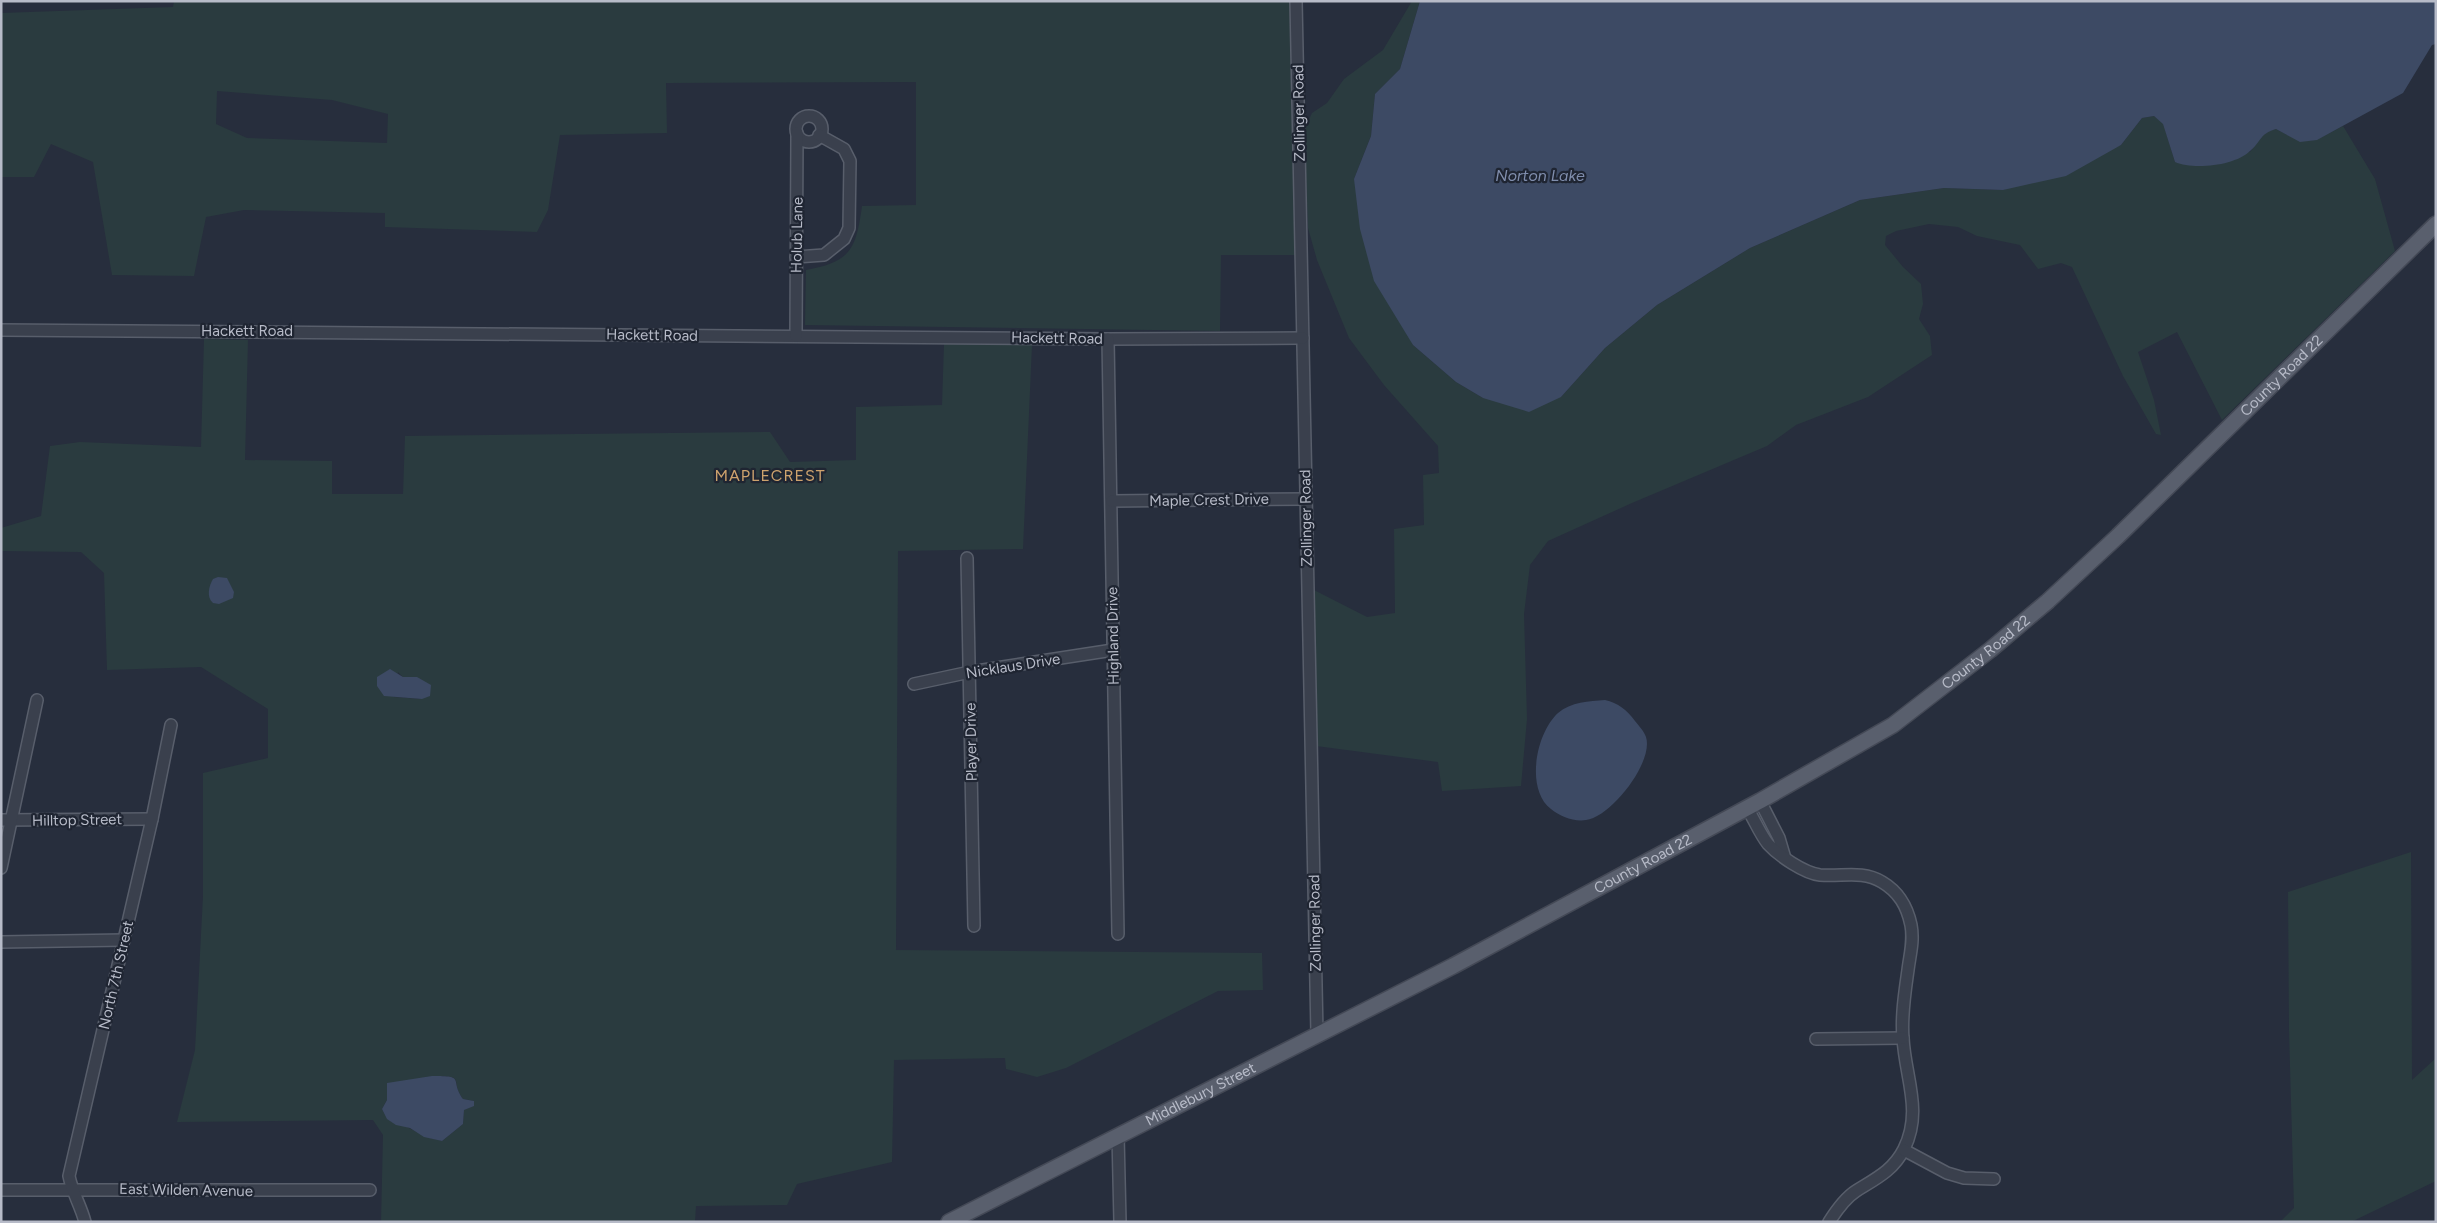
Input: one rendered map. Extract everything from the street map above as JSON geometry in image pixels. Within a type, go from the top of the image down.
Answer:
[{"type":"main road","name":"County Road 22","points":[[1453,966],[1754,805],[1893,726],[1990,650],[2048,601],[2118,536],[2436,224]]},
{"type":"main road","name":"Middlebury Street","points":[[949,1222],[1453,966]]},
{"type":"street","name":"Zollinger Road","points":[[1296,1],[1317,1034]]},
{"type":"street","points":[[808,116],[819,122],[821,129],[815,140],[806,141],[797,133],[798,122],[808,116]]},
{"type":"street","name":"Holub Lane","points":[[796,336],[797,133]]},
{"type":"street","points":[[796,257],[824,255],[844,239],[849,228],[850,161],[844,149],[819,135]]},
{"type":"street","name":"Hackett Road","points":[[1,330],[1108,339],[1303,338]]},
{"type":"street","name":"Highland Drive","points":[[1108,339],[1118,934]]},
{"type":"street","name":"Maple Crest Drive","points":[[1112,501],[1306,499]]},
{"type":"street","name":"Player Drive","points":[[967,558],[974,926]]},
{"type":"street","name":"Nicklaus Drive","points":[[914,684],[970,672],[1113,650]]},
{"type":"street","points":[[1,868],[7,820],[37,700]]},
{"type":"street","name":"North 7th Street","points":[[85,1222],[81,1205],[72,1189],[69,1176],[152,819],[171,726]]},
{"type":"street","points":[[1754,805],[1769,844],[1796,867],[1820,874],[1870,876],[1891,888],[1905,905],[1913,938],[1908,969],[1903,1038],[1914,1115],[1912,1129],[1904,1150],[1890,1169],[1875,1181],[1855,1192],[1835,1212],[1829,1222]]},
{"type":"street","name":"Hilltop Street","points":[[7,820],[152,819]]},
{"type":"street","points":[[1,942],[124,940]]},
{"type":"street","points":[[1816,1039],[1903,1038]]},
{"type":"street","points":[[1118,1135],[1120,1222]]},
{"type":"street","points":[[1904,1150],[1947,1173],[1964,1178],[1994,1179]]},
{"type":"street","name":"East Wilden Avenue","points":[[1,1190],[370,1190]]},
{"type":"shaded area","points":[[174,1],[1296,1],[1296,255],[1221,255],[1220,331],[805,325],[806,270],[833,263],[849,251],[857,233],[862,206],[916,205],[916,82],[666,83],[667,133],[560,135],[548,210],[537,232],[385,227],[385,213],[244,210],[206,217],[194,276],[112,275],[93,162],[51,144],[34,177],[1,177],[1,13],[173,7]],"holes":[[[217,91],[332,100],[388,114],[387,143],[247,138],[216,124]]]},
{"type":"shaded area","points":[[1412,1],[1420,1],[1400,69],[1375,94],[1371,136],[1354,179],[1413,345],[1456,382],[1483,398],[1561,397],[1605,348],[1657,305],[1750,248],[1860,200],[1944,188],[2003,190],[2121,145],[2142,118],[2154,116],[2163,123],[2175,162],[2250,152],[2265,132],[2276,129],[2296,139],[2310,141],[2343,126],[2375,179],[2395,251],[2222,420],[2177,332],[2138,352],[2154,400],[2161,435],[2156,434],[2123,376],[2072,267],[2061,263],[2038,269],[2020,245],[1977,236],[1958,227],[1929,224],[1896,231],[1886,236],[1885,245],[1903,267],[1921,284],[1923,304],[1919,319],[1930,336],[1932,355],[1868,397],[1796,425],[1767,446],[1548,541],[1530,565],[1524,614],[1527,719],[1521,786],[1442,791],[1438,762],[1316,746],[1314,590],[1367,617],[1395,613],[1394,529],[1424,525],[1423,475],[1439,473],[1438,446],[1384,385],[1349,338],[1317,260],[1308,228],[1304,130],[1312,113],[1327,103],[1344,79],[1383,50]]},
{"type":"shaded area","points":[[204,339],[248,340],[245,460],[332,461],[332,494],[403,494],[405,436],[770,432],[790,462],[856,460],[856,407],[942,405],[944,344],[1032,345],[1023,549],[898,551],[896,950],[1262,953],[1263,990],[1218,991],[1066,1068],[1037,1077],[1006,1069],[1005,1058],[894,1060],[892,1162],[797,1184],[787,1205],[696,1206],[695,1222],[381,1222],[383,1135],[373,1120],[177,1122],[195,1050],[203,896],[203,773],[268,758],[268,709],[201,667],[107,670],[104,573],[81,552],[1,551],[1,528],[41,516],[50,446],[80,442],[201,447]],"holes":[[[398,672],[403,677],[417,677],[422,699],[394,697]],[[432,1076],[454,1078],[463,1099],[474,1101],[464,1109],[463,1124],[442,1141],[391,1121],[382,1109],[387,1100]]]},
{"type":"shaded area","points":[[2411,852],[2412,1080],[2436,1058],[2436,1181],[2351,1222],[2280,1222],[2294,1208],[2289,1031],[2288,892]]},
{"type":"water","name":"Norton Lake","points":[[1420,1],[2436,1],[2436,44],[2432,45],[2403,93],[2317,140],[2300,142],[2276,129],[2266,133],[2250,151],[2234,160],[2214,165],[2192,166],[2175,162],[2163,124],[2154,116],[2142,118],[2121,145],[2066,176],[2003,190],[1944,188],[1860,200],[1750,248],[1657,305],[1605,348],[1561,397],[1529,412],[1483,398],[1456,382],[1413,345],[1374,281],[1360,229],[1354,179],[1371,136],[1375,94],[1400,69]]},
{"type":"water","points":[[218,577],[227,578],[234,592],[233,598],[219,604],[213,603],[209,598],[209,588],[213,579]]},
{"type":"water","points":[[390,669],[403,677],[417,677],[431,685],[430,696],[422,699],[384,696],[377,686],[377,677]]},
{"type":"water","points":[[1605,700],[1625,710],[1644,733],[1647,748],[1644,760],[1628,787],[1607,809],[1596,817],[1586,820],[1567,818],[1551,809],[1543,800],[1538,788],[1536,761],[1539,747],[1550,722],[1563,709],[1580,703]]},
{"type":"water","points":[[432,1076],[453,1078],[463,1099],[474,1101],[474,1106],[464,1110],[463,1124],[442,1141],[424,1137],[410,1128],[396,1125],[387,1119],[382,1109],[387,1100],[387,1083]]},
{"type":"district","name":"MAPLECREST","points":[[770,475]]}]
